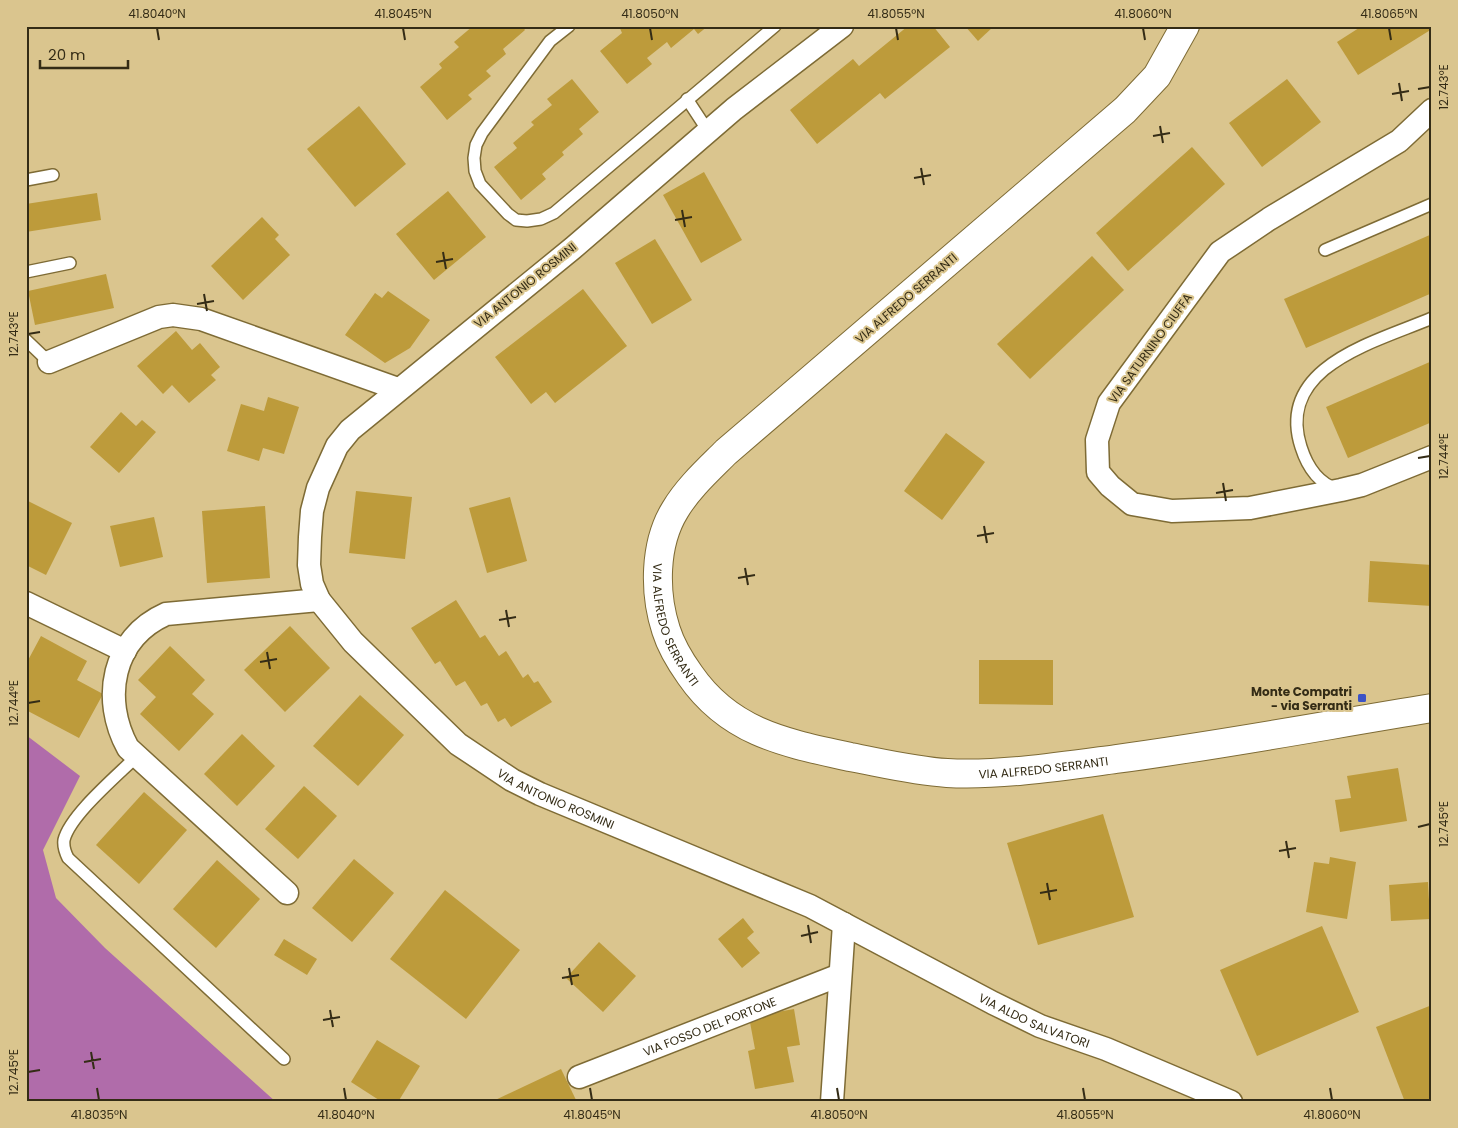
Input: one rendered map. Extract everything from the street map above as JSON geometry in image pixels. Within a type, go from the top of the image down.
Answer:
[{"type":"main road","name":"VIA ALFREDO SERRANTI","points":[[1185,26],[1156,76],[1125,110],[726,452],[698,480],[674,510],[665,535],[657,586],[660,611],[668,638],[681,662],[714,703],[732,718],[754,731],[809,748],[901,767],[948,773],[1062,767],[1432,708]]},
{"type":"street","name":"VIA ANTONIO ROSMINI","points":[[842,26],[708,131],[573,248],[350,430],[337,446],[318,488],[312,511],[309,565],[312,584],[319,600],[353,642],[435,724],[458,744],[512,780],[597,818],[784,894],[844,924]]},
{"type":"street","name":"VIA SATURNINO CIUFFA","points":[[1432,110],[1399,141],[1269,219],[1220,252],[1109,403],[1097,440],[1098,472],[1110,486],[1132,504],[1172,511],[1250,508],[1341,490],[1362,485],[1432,457]]},
{"type":"street","points":[[49,362],[145,322],[173,315],[201,319],[398,389]]},
{"type":"street","points":[[287,893],[128,748],[121,735],[114,704],[116,678],[124,650],[139,631],[150,622],[166,614],[319,600]]},
{"type":"street","points":[[26,603],[124,650]]},
{"type":"street","points":[[832,1102],[844,924]]},
{"type":"street","name":"VIA ALDO SALVATORI","points":[[844,924],[1040,1026],[1106,1049],[1231,1102]]},
{"type":"street","name":"VIA FOSSO DEL PORTONE","points":[[579,1077],[840,975]]},
{"type":"lane","points":[[569,26],[550,41],[476,145],[475,165],[480,184],[516,220],[541,219],[554,213],[774,26]]},
{"type":"lane","points":[[687,99],[708,131]]},
{"type":"lane","points":[[26,180],[53,175]]},
{"type":"lane","points":[[1325,250],[1432,204]]},
{"type":"lane","points":[[26,272],[70,263]]},
{"type":"lane","points":[[1341,490],[1328,486],[1314,474],[1305,458],[1297,434],[1296,414],[1312,379],[1332,362],[1432,318]]},
{"type":"lane","points":[[26,340],[49,362]]},
{"type":"lane","points":[[137,756],[72,821],[64,840],[64,849],[68,858],[284,1059]]},
{"type":"shaded area","points":[[26,735],[80,776],[43,850],[56,898],[105,948],[276,1102],[26,1102]]},
{"type":"building","points":[[473,26],[522,26],[525,30],[503,49],[506,54],[486,71],[491,76],[468,95],[472,99],[447,120],[420,87],[442,68],[439,64],[459,47],[454,42]]},
{"type":"building","points":[[619,26],[708,26],[698,34],[694,29],[671,48],[667,42],[647,58],[652,64],[627,84],[600,51],[622,33]]},
{"type":"building","points":[[908,26],[933,26],[950,47],[885,99],[880,93],[817,144],[790,110],[853,59],[859,66]]},
{"type":"building","points":[[965,26],[994,26],[978,41]]},
{"type":"building","points":[[1362,26],[1432,26],[1432,29],[1358,75],[1337,42]]},
{"type":"building","points":[[572,79],[599,112],[579,129],[583,134],[562,152],[564,155],[542,174],[546,179],[521,200],[494,167],[517,148],[513,143],[534,125],[531,122],[552,105],[547,99]]},
{"type":"building","points":[[1287,79],[1321,122],[1262,167],[1229,123]]},
{"type":"building","points":[[359,106],[406,164],[355,207],[307,149]]},
{"type":"building","points":[[1192,147],[1225,184],[1128,271],[1096,233]]},
{"type":"building","points":[[704,172],[742,240],[701,263],[663,195]]},
{"type":"building","points":[[448,191],[486,237],[434,280],[396,234]]},
{"type":"building","points":[[97,193],[101,220],[26,232],[26,204]]},
{"type":"building","points":[[262,217],[279,235],[275,239],[290,255],[243,300],[211,266]]},
{"type":"building","points":[[1432,234],[1432,293],[1306,348],[1284,299]]},
{"type":"building","points":[[655,239],[692,300],[652,324],[615,263]]},
{"type":"building","points":[[1092,256],[1124,290],[1030,379],[997,344]]},
{"type":"building","points":[[106,274],[114,308],[35,325],[28,291]]},
{"type":"building","points":[[583,289],[627,346],[555,403],[546,392],[531,404],[495,357]]},
{"type":"building","points":[[388,291],[430,320],[410,348],[385,363],[345,335],[375,293],[382,298]]},
{"type":"building","points":[[176,331],[192,350],[200,343],[220,367],[211,375],[216,380],[189,403],[172,385],[163,394],[137,366]]},
{"type":"building","points":[[1432,361],[1432,422],[1348,458],[1326,407]]},
{"type":"building","points":[[268,397],[299,407],[284,454],[263,448],[259,461],[227,451],[241,404],[264,411]]},
{"type":"building","points":[[121,412],[136,426],[142,420],[156,432],[119,473],[90,447]]},
{"type":"building","points":[[946,433],[985,462],[942,520],[904,491]]},
{"type":"building","points":[[356,491],[412,497],[405,559],[349,553]]},
{"type":"building","points":[[510,497],[527,561],[487,573],[469,508]]},
{"type":"building","points":[[26,500],[72,523],[46,575],[26,565]]},
{"type":"building","points":[[265,506],[270,578],[207,583],[202,511]]},
{"type":"building","points":[[154,517],[163,557],[120,567],[110,526]]},
{"type":"building","points":[[1370,561],[1432,565],[1432,606],[1368,602]]},
{"type":"building","points":[[456,600],[480,638],[485,635],[499,656],[506,651],[523,678],[528,674],[534,683],[538,681],[552,702],[511,727],[505,718],[498,722],[487,703],[481,706],[465,681],[456,686],[440,661],[435,664],[411,628]]},
{"type":"building","points":[[290,626],[330,668],[285,712],[244,670]]},
{"type":"building","points":[[41,636],[87,661],[77,680],[103,694],[79,738],[26,710],[26,664]]},
{"type":"building","points":[[170,646],[205,680],[192,694],[214,714],[179,751],[140,714],[156,697],[138,680]]},
{"type":"building","points":[[979,660],[1053,660],[1053,705],[979,704]]},
{"type":"building","points":[[360,695],[404,735],[358,786],[313,746]]},
{"type":"building","points":[[242,734],[275,766],[237,806],[204,774]]},
{"type":"building","points":[[1398,768],[1407,821],[1340,832],[1335,800],[1351,798],[1347,776]]},
{"type":"building","points":[[304,786],[337,816],[298,859],[265,829]]},
{"type":"building","points":[[144,792],[187,830],[139,884],[96,845]]},
{"type":"building","points":[[1103,814],[1134,917],[1038,945],[1007,843]]},
{"type":"building","points":[[1330,857],[1356,862],[1347,919],[1306,912],[1314,862],[1329,864]]},
{"type":"building","points":[[354,859],[394,893],[352,942],[312,908]]},
{"type":"building","points":[[217,860],[260,899],[216,948],[173,909]]},
{"type":"building","points":[[1428,882],[1430,919],[1391,921],[1389,885]]},
{"type":"building","points":[[445,890],[520,950],[466,1019],[390,959]]},
{"type":"building","points":[[743,918],[754,932],[747,938],[760,953],[742,968],[718,939]]},
{"type":"building","points":[[1322,926],[1359,1012],[1257,1056],[1220,970]]},
{"type":"building","points":[[284,939],[317,959],[307,975],[274,955]]},
{"type":"building","points":[[599,942],[636,976],[603,1012],[566,978]]},
{"type":"building","points":[[1432,1005],[1432,1102],[1405,1102],[1376,1027]]},
{"type":"building","points":[[794,1009],[800,1045],[787,1047],[794,1082],[755,1089],[748,1051],[755,1049],[749,1017]]},
{"type":"building","points":[[377,1040],[420,1066],[398,1102],[382,1102],[351,1082]]},
{"type":"building","points":[[561,1069],[577,1102],[491,1102]]},
{"type":"place","name":"Monte Compatri - via Serranti","points":[[1362,698]]}]
